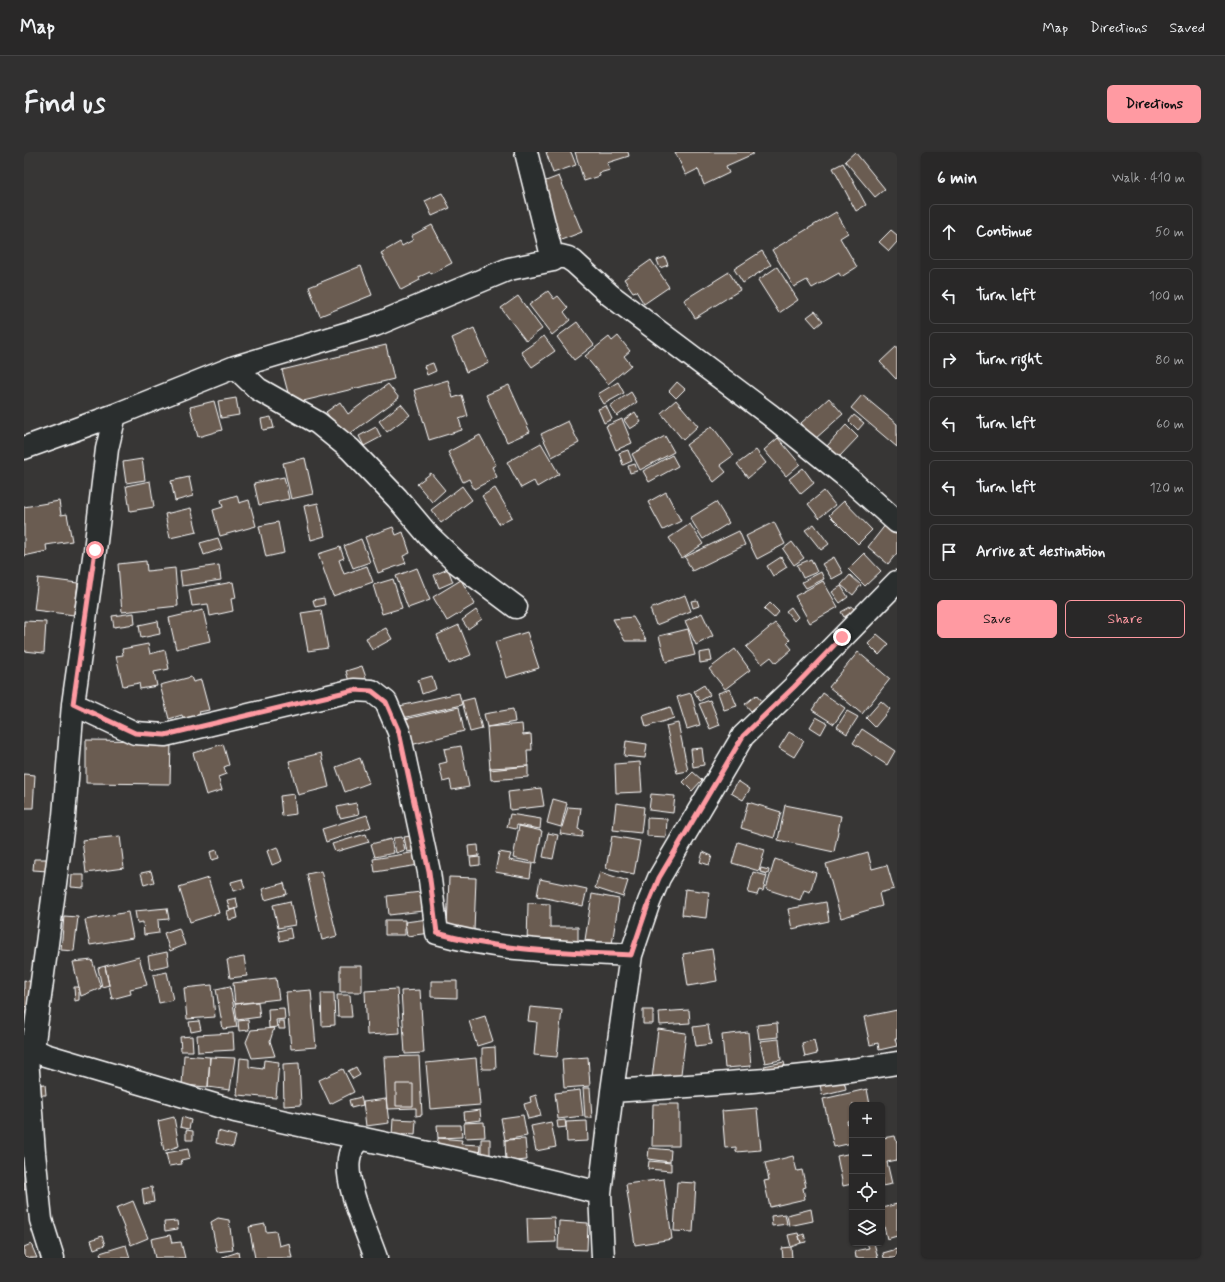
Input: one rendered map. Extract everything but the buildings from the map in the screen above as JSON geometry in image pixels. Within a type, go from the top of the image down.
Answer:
[{"type":"street","points":[[526,152],[553,260]]},
{"type":"street","points":[[24,448],[235,367],[375,325],[509,269],[553,260],[560,256],[568,258],[574,262],[610,294],[770,415],[849,479],[897,522]]},
{"type":"street","points":[[235,367],[258,389],[318,422],[350,449],[397,498],[429,536],[456,562],[516,607]]},
{"type":"street","points":[[53,1258],[41,1220],[34,1153],[31,1053],[64,816],[73,704],[95,550],[107,449],[114,414]]},
{"type":"street","points":[[603,1258],[600,1193],[612,1091],[631,955],[659,878],[743,736],[794,687],[897,582]]},
{"type":"street","points":[[73,704],[135,733],[165,735],[354,690],[372,691],[386,702],[399,732],[429,872],[437,933],[461,940],[544,951],[631,955]]},
{"type":"street","points":[[31,1053],[235,1111],[488,1166],[600,1193]]},
{"type":"street","points":[[612,1091],[750,1082],[821,1075],[897,1063]]},
{"type":"street","points":[[361,1138],[350,1153],[348,1170],[350,1186],[376,1258]]},
{"type":"route","points":[[95,550],[73,704],[135,733],[165,735],[354,690],[372,691],[386,702],[399,732],[429,872],[437,933],[461,940],[544,951],[631,955],[659,878],[743,736],[794,687],[842,637]]}]
